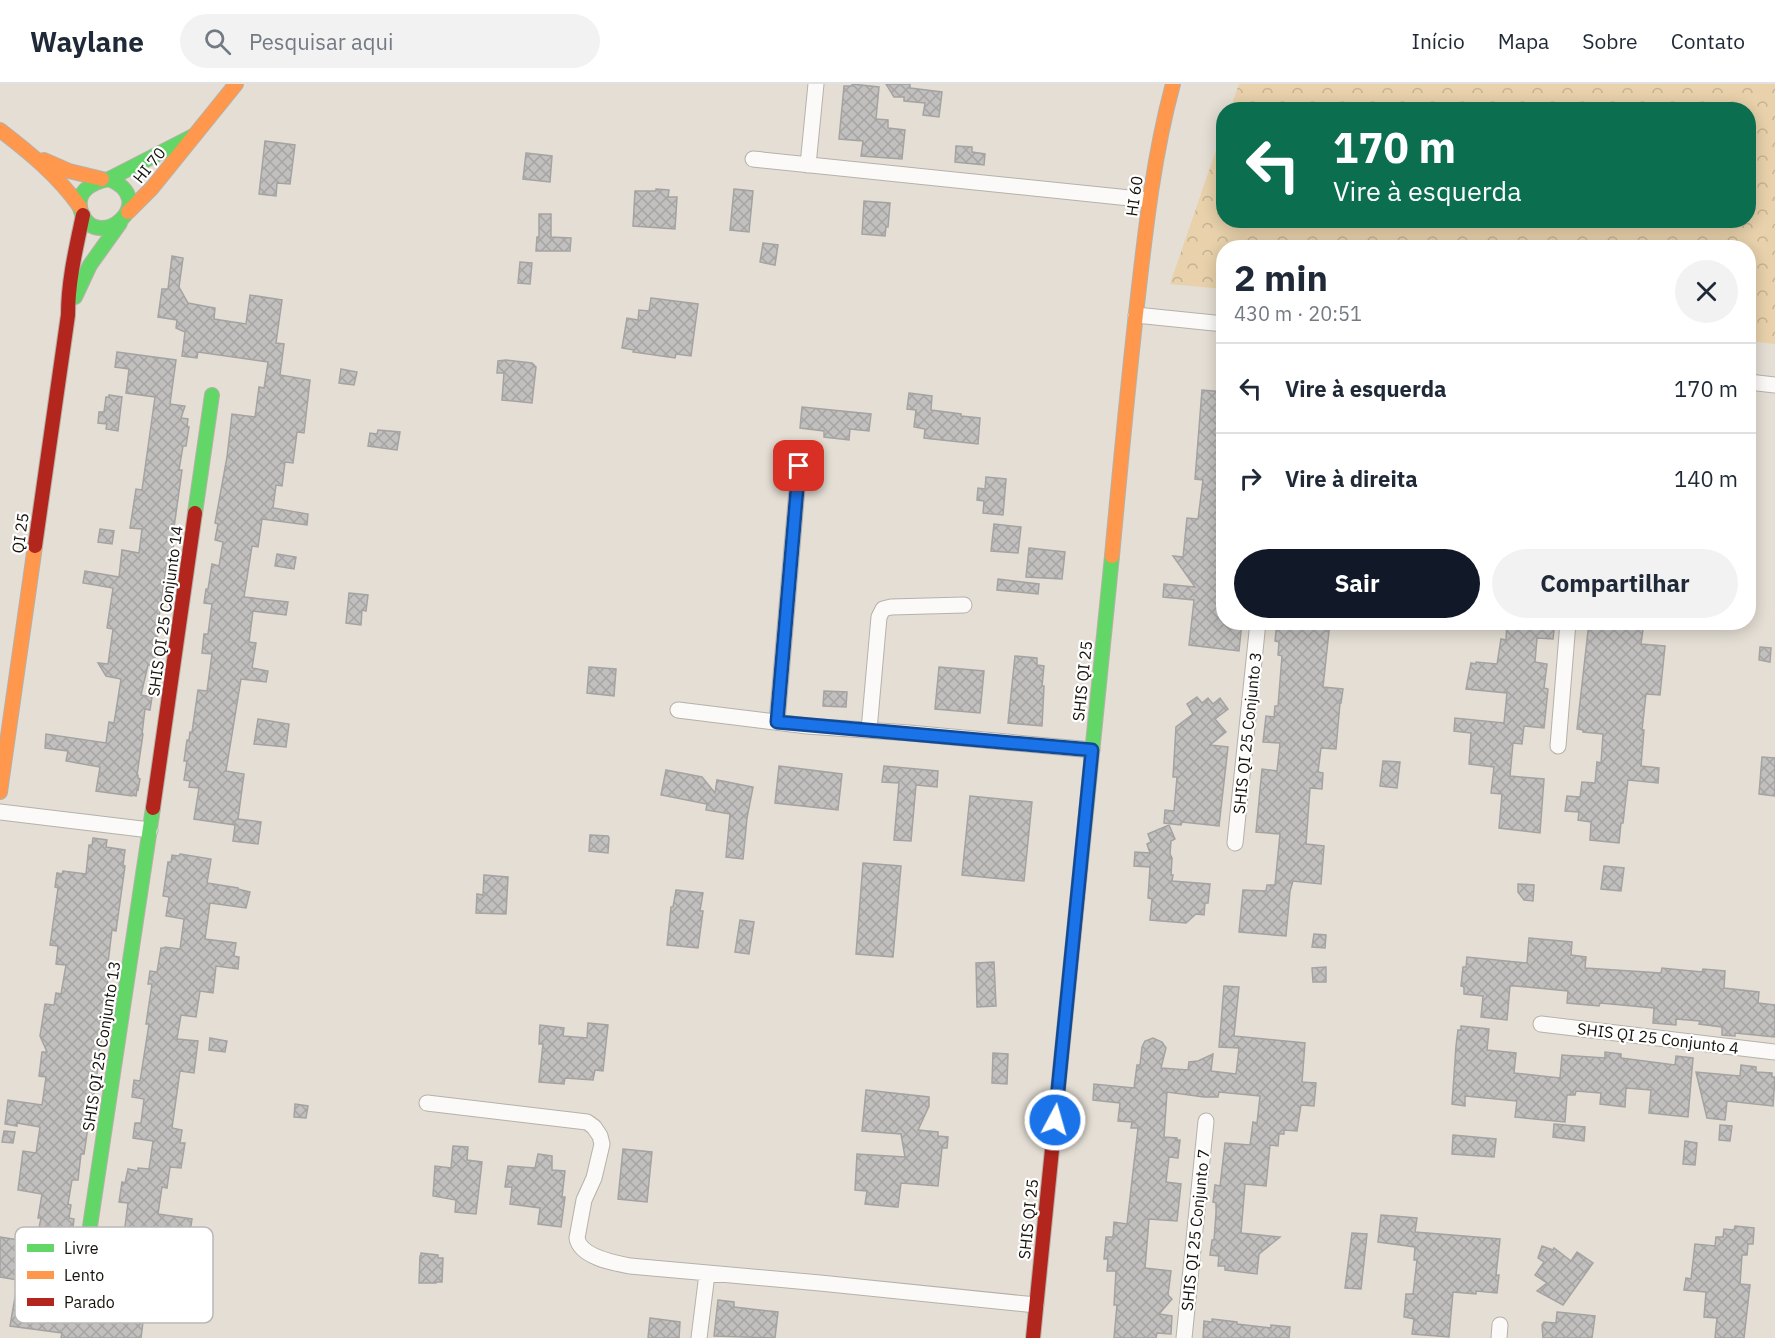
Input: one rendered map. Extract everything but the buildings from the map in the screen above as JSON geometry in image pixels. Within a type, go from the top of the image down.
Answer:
[{"type":"street","name":"HI 70","points":[[124,217],[152,188],[236,84]]},
{"type":"street","points":[[808,165],[816,84]]},
{"type":"street","name":"HI 60","points":[[1136,315],[1149,200],[1163,116],[1173,84]]},
{"type":"street","points":[[0,130],[36,156],[69,171],[122,185],[127,191],[130,205],[124,217],[114,226],[100,228],[93,225],[73,197],[36,156]]},
{"type":"street","name":"HI 70","points":[[106,179],[193,136]]},
{"type":"street","points":[[753,159],[1149,200]]},
{"type":"street","points":[[81,211],[80,199],[88,185],[94,181],[106,179]]},
{"type":"street","name":"QI 25","points":[[0,792],[7,695],[68,315],[68,296],[81,211]]},
{"type":"street","name":"QI 25","points":[[68,315],[90,266],[124,217]]},
{"type":"street","points":[[1136,315],[1216,323]]},
{"type":"street","name":"SHIS QI 25","points":[[1033,1338],[1136,315]]},
{"type":"street","points":[[1756,383],[1775,385]]},
{"type":"street","name":"SHIS QI 25 Conjunto 14","points":[[150,830],[212,395]]},
{"type":"street","points":[[777,722],[799,466]]},
{"type":"street","points":[[869,730],[879,617],[884,609],[964,605]]},
{"type":"street","name":"SHIS QI 25 Conjunto 3","points":[[1235,843],[1257,630]]},
{"type":"street","points":[[1558,746],[1567,630]]},
{"type":"street","points":[[678,710],[777,722],[1092,750]]},
{"type":"street","points":[[0,812],[150,830]]},
{"type":"street","name":"SHIS QI 25 Conjunto 13","points":[[90,1227],[150,830]]},
{"type":"street","name":"SHIS QI 25 Conjunto 4","points":[[1541,1024],[1775,1052]]},
{"type":"street","points":[[427,1103],[587,1122],[594,1127],[602,1144],[594,1178],[584,1200],[577,1238],[581,1249],[602,1259],[630,1266],[1036,1305]]},
{"type":"street","name":"SHIS QI 25 Conjunto 7","points":[[1184,1338],[1206,1121]]},
{"type":"street","points":[[699,1338],[707,1274]]},
{"type":"green space","points":[[1239,84],[1775,84],[1775,344],[1756,342],[1756,240],[1216,240],[1216,288],[1170,284],[1216,150],[1216,228],[1756,228],[1756,102],[1233,102]]},
{"type":"traffic: fast","points":[[109,179],[123,188],[129,199],[128,210],[112,226],[101,228],[90,225],[80,207],[80,200],[85,190],[193,136]]},
{"type":"traffic: fast","points":[[75,297],[90,265],[120,223]]},
{"type":"traffic: fast","points":[[195,513],[212,395]]},
{"type":"traffic: fast","points":[[1081,862],[1112,556]]},
{"type":"traffic: fast","points":[[90,1227],[153,808]]},
{"type":"traffic: slow","points":[[128,212],[152,188],[236,84]]},
{"type":"traffic: slow","points":[[1112,556],[1148,216],[1156,163],[1173,84]]},
{"type":"traffic: slow","points":[[0,130],[43,166],[80,207]]},
{"type":"traffic: slow","points":[[44,160],[69,171],[102,179]]},
{"type":"traffic: slow","points":[[0,792],[35,546]]},
{"type":"traffic: jam","points":[[35,546],[68,315],[71,277],[83,215]]},
{"type":"traffic: jam","points":[[153,808],[195,513]]},
{"type":"traffic: jam","points":[[1033,1338],[1081,862]]},
{"type":"route","points":[[799,466],[777,722],[1092,750],[1055,1120]]}]
